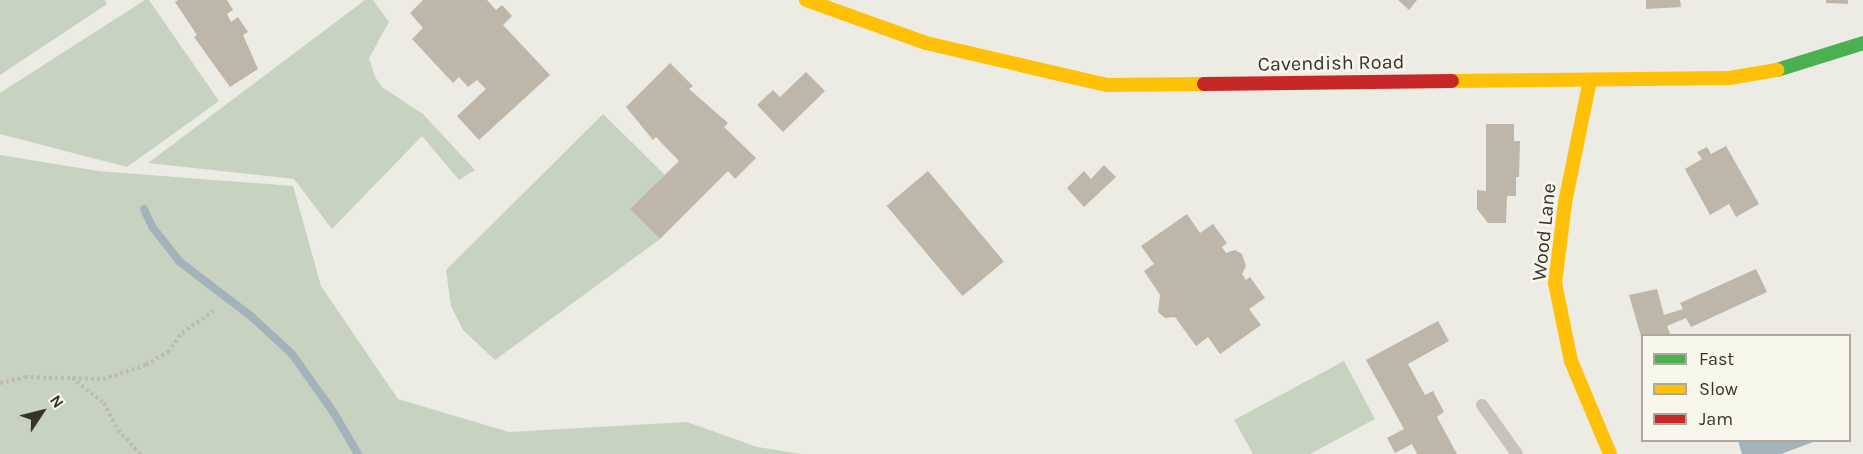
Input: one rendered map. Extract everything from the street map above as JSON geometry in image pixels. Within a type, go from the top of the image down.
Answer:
[{"type":"street","name":"Cavendish Road","points":[[806,0],[926,43],[1107,85],[1730,78],[1786,68],[1863,43]]},
{"type":"street","name":"Wood Lane","points":[[1590,80],[1565,203],[1555,283],[1571,361],[1610,454]]},
{"type":"lane","points":[[1482,405],[1517,454]]},
{"type":"path","points":[[0,383],[25,377],[103,379],[146,365],[168,352],[182,333],[214,311]]},
{"type":"path","points":[[72,377],[104,404],[118,430],[140,454]]},
{"type":"green space","points":[[0,0],[105,0],[107,4],[0,75]]},
{"type":"green space","points":[[145,0],[149,0],[219,101],[127,167],[0,134],[0,93]]},
{"type":"green space","points":[[365,0],[373,0],[389,22],[369,58],[375,77],[382,87],[423,114],[475,170],[459,180],[422,136],[332,229],[294,179],[148,163]]},
{"type":"green space","points":[[603,114],[665,175],[630,209],[660,239],[495,360],[463,330],[451,306],[446,270]]},
{"type":"green space","points":[[0,155],[98,171],[293,186],[321,286],[398,399],[509,432],[687,422],[757,447],[801,454],[0,454]]},
{"type":"green space","points":[[1344,361],[1375,419],[1310,454],[1253,454],[1234,420]]},
{"type":"shaded area","points":[[1739,442],[1813,442],[1781,454],[1742,454]]},
{"type":"building","points":[[178,0],[227,0],[233,10],[227,14],[231,22],[238,17],[248,32],[243,35],[258,69],[230,87],[194,37],[197,35],[175,2]]},
{"type":"building","points":[[423,0],[487,0],[496,10],[502,5],[512,16],[503,25],[550,75],[479,140],[457,116],[486,89],[477,80],[468,87],[459,77],[453,83],[412,39],[423,28],[410,13]]},
{"type":"building","points":[[1398,0],[1417,0],[1409,10]]},
{"type":"building","points":[[1646,0],[1680,0],[1681,7],[1646,9]]},
{"type":"building","points":[[1826,0],[1848,0],[1848,4],[1826,3]]},
{"type":"building","points":[[670,63],[693,86],[689,89],[728,123],[724,127],[756,158],[735,179],[728,171],[660,239],[630,209],[679,161],[656,137],[653,140],[626,107]]},
{"type":"building","points":[[806,72],[825,91],[783,132],[757,105],[773,90],[780,97]]},
{"type":"building","points":[[1486,124],[1514,124],[1514,141],[1520,141],[1516,196],[1507,196],[1506,223],[1488,223],[1477,209],[1477,190],[1486,191]]},
{"type":"building","points":[[1726,146],[1759,204],[1736,217],[1729,204],[1710,215],[1685,169],[1702,159],[1697,152],[1707,147],[1711,154]]},
{"type":"building","points":[[1104,165],[1116,177],[1084,207],[1067,188],[1084,171],[1091,179]]},
{"type":"building","points":[[928,171],[1004,261],[962,296],[887,206]]},
{"type":"building","points":[[1187,214],[1200,233],[1213,224],[1227,243],[1222,247],[1226,253],[1235,250],[1242,254],[1246,266],[1242,274],[1246,280],[1250,277],[1265,298],[1249,309],[1261,325],[1220,354],[1208,337],[1196,346],[1175,317],[1165,318],[1158,312],[1160,295],[1144,271],[1154,264],[1141,246]]},
{"type":"building","points":[[1756,269],[1767,292],[1691,327],[1686,318],[1667,326],[1670,334],[1641,334],[1641,336],[1629,295],[1657,289],[1664,315],[1683,309],[1680,303]]},
{"type":"building","points":[[1438,321],[1449,341],[1408,364],[1425,395],[1433,391],[1444,412],[1437,417],[1457,454],[1417,454],[1412,444],[1395,453],[1387,438],[1404,429],[1366,360]]},
{"type":"waterway","points":[[144,209],[153,228],[180,262],[252,317],[292,354],[334,413],[358,454]]},
{"type":"traffic: fast","points":[[1777,70],[1863,43]]},
{"type":"traffic: slow","points":[[806,0],[926,43],[1107,85],[1204,84]]},
{"type":"traffic: slow","points":[[1452,81],[1729,78],[1777,70]]},
{"type":"traffic: slow","points":[[1590,80],[1565,203],[1555,283],[1571,361],[1610,454]]},
{"type":"traffic: jam","points":[[1204,84],[1452,81]]}]
